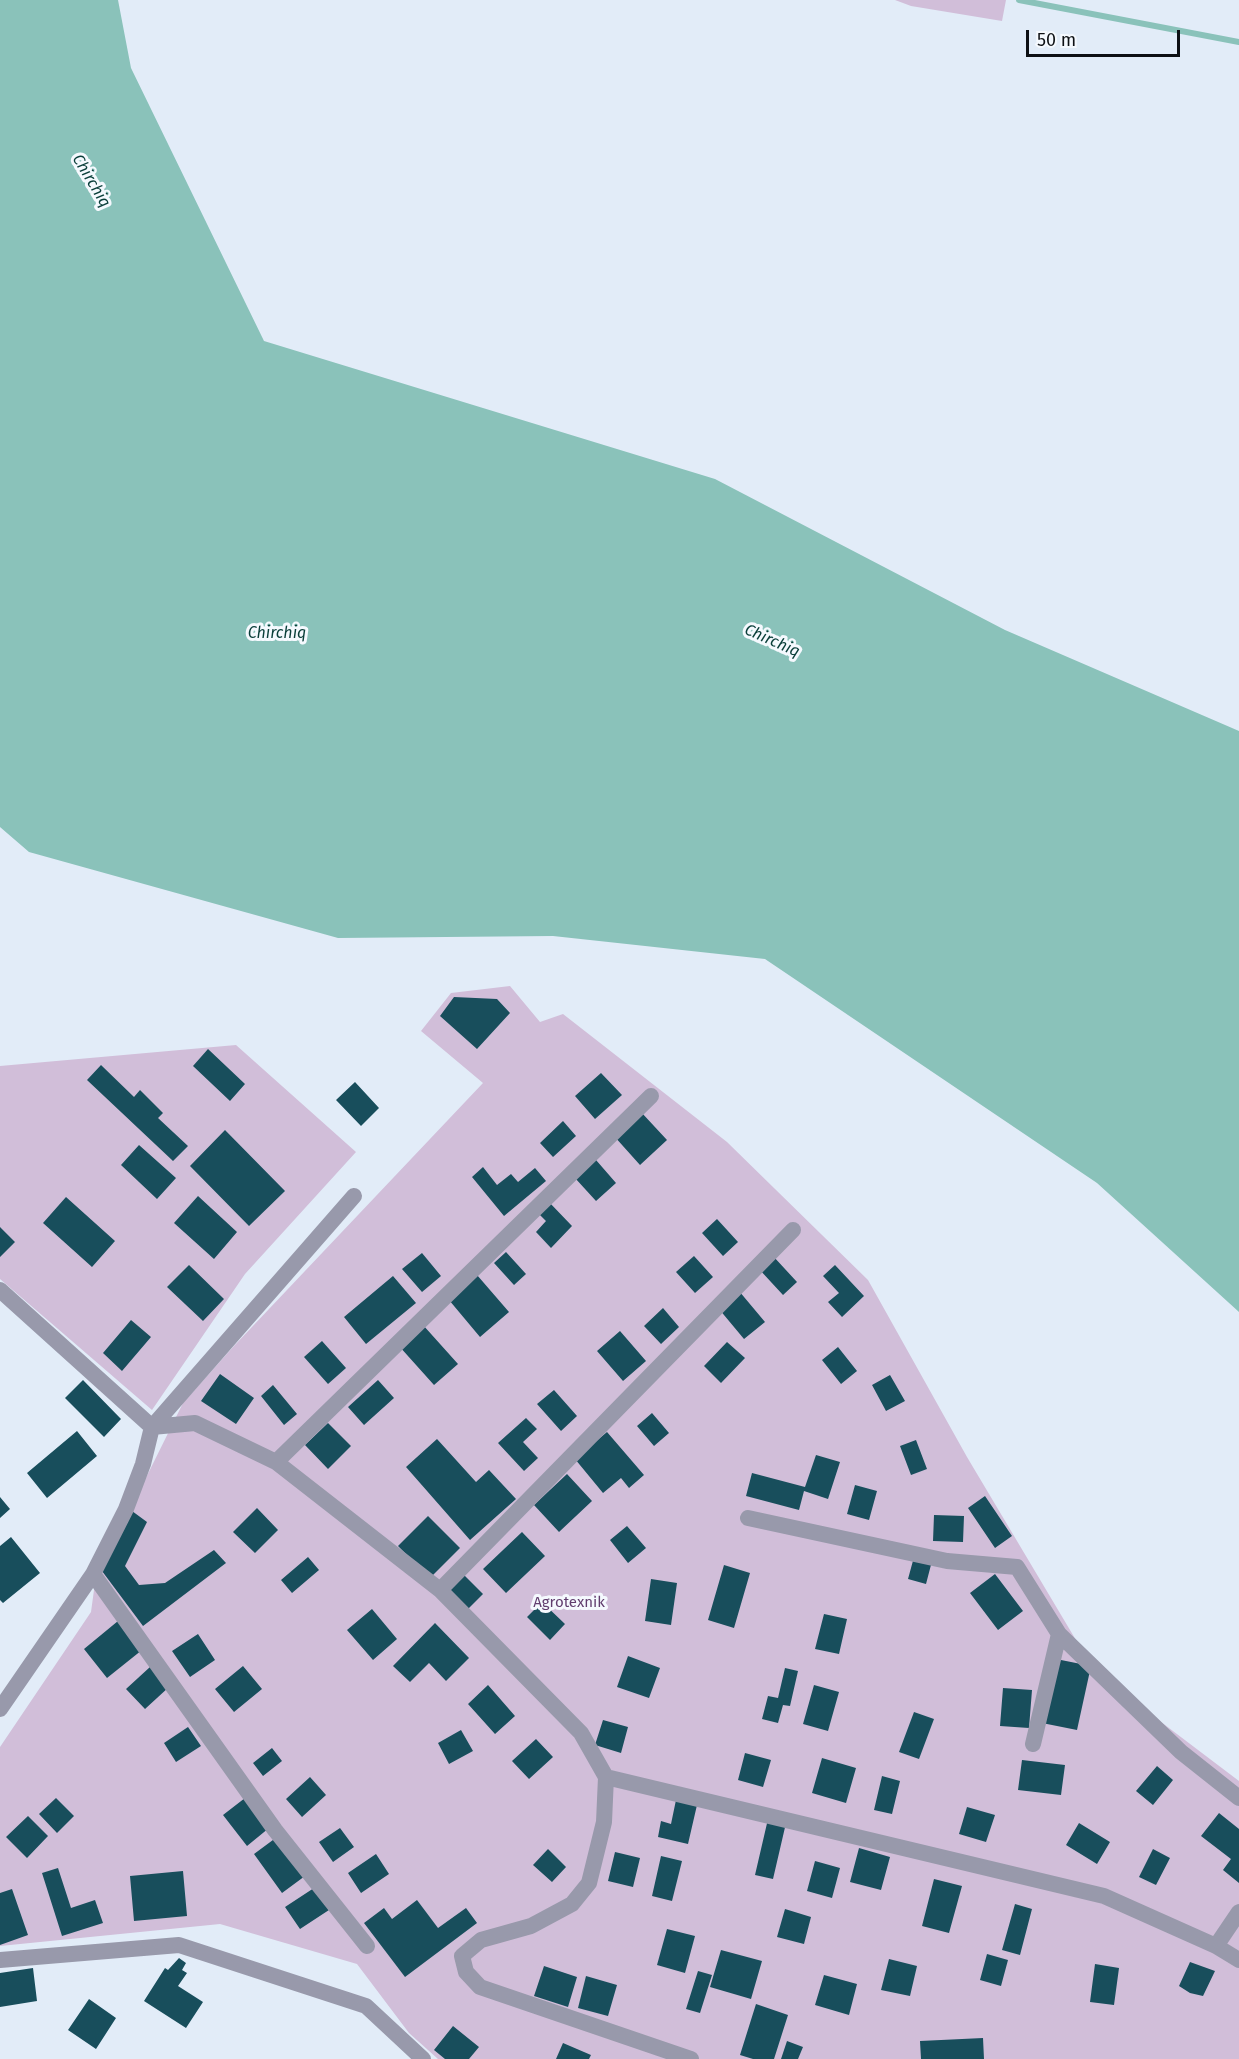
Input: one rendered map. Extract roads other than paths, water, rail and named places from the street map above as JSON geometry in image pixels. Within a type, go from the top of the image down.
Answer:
[{"type":"street","points":[[276,1462],[651,1096]]},
{"type":"street","points":[[0,1709],[93,1574],[126,1509],[143,1464],[152,1427],[354,1196]]},
{"type":"street","points":[[440,1590],[793,1230]]},
{"type":"street","points":[[0,1290],[152,1427],[195,1424],[276,1462],[440,1590],[581,1733],[606,1777],[604,1822],[589,1883],[572,1904],[562,1910],[531,1926],[481,1940],[462,1956],[466,1972],[480,1987],[691,2059]]},
{"type":"street","points":[[748,1518],[947,1561],[1017,1567],[1059,1634],[1181,1752],[1239,1798]]},
{"type":"street","points":[[93,1574],[275,1830],[367,1946]]},
{"type":"street","points":[[1033,1744],[1059,1634]]},
{"type":"street","points":[[606,1777],[1104,1896],[1216,1946],[1239,1960]]},
{"type":"street","points":[[1216,1946],[1239,1912]]},
{"type":"street","points":[[0,1960],[179,1945],[366,2006],[423,2059]]},
{"type":"water","name":"Chirchiq","points":[[0,0],[118,0],[131,68],[264,341],[715,479],[1005,630],[1239,731],[1239,1312],[1097,1183],[765,959],[553,936],[338,938],[29,852],[0,827]]},
{"type":"waterway","points":[[1019,0],[1239,42]]},
{"type":"park label","name":"Agrotexnik","points":[[569,1603]]}]
